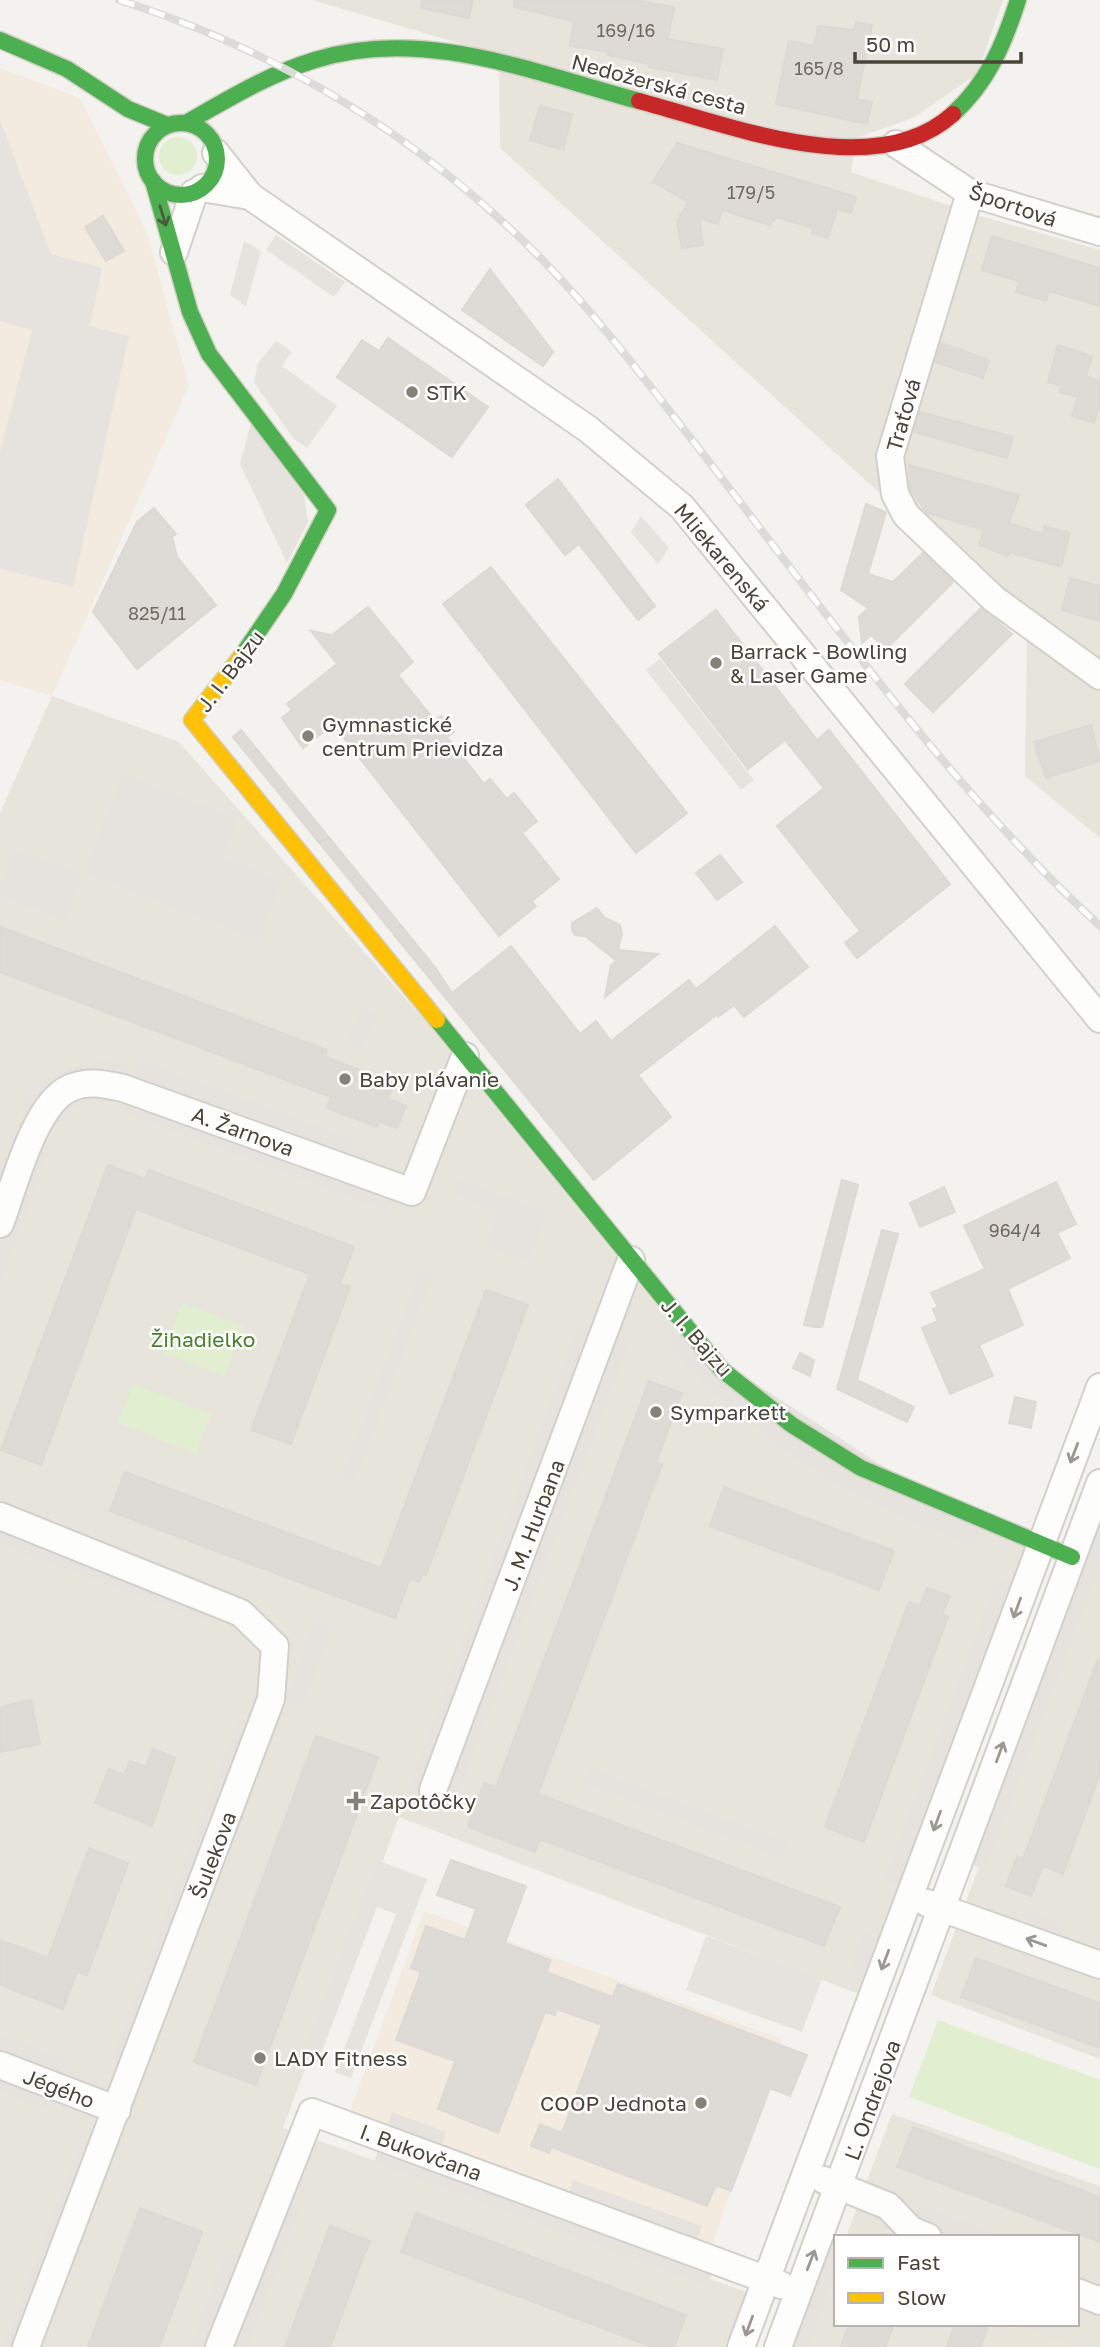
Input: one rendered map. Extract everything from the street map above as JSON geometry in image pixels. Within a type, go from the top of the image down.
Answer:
[{"type":"street","name":"Nedožerská cesta","points":[[0,40],[26,48],[67,69],[128,109],[167,125],[186,123],[248,86],[286,68],[365,48],[394,47],[487,61],[816,147],[872,148],[896,144],[934,128],[958,111],[979,88],[1004,47],[1018,0]]},
{"type":"street","points":[[174,252],[198,191],[215,170],[213,145],[224,102]]},
{"type":"street","points":[[128,109],[146,149],[146,166],[153,181],[168,192],[198,191]]},
{"type":"street","points":[[186,123],[200,128],[213,145]]},
{"type":"street","points":[[146,149],[154,135],[167,125]]},
{"type":"street","name":"Športová","points":[[896,144],[970,193],[1100,232]]},
{"type":"street","name":"Mliekarenská","points":[[213,145],[250,196],[588,429],[682,507],[1100,1019]]},
{"type":"street","name":"J. I. Bajzu","points":[[153,181],[174,252],[174,263],[190,312],[209,354],[328,510],[306,561],[275,611],[192,720],[721,1369],[792,1424],[861,1468],[1040,1544]]},
{"type":"street","name":"Mliekarenská","points":[[198,191],[250,196]]},
{"type":"street","name":"Traťová","points":[[970,193],[890,456],[895,494],[906,515],[994,599],[1100,676]]},
{"type":"street","name":"A. Žarnova","points":[[0,1224],[38,1123],[54,1098],[71,1087],[97,1082],[123,1088],[412,1192],[465,1056]]},
{"type":"street","name":"J. M. Hurbana","points":[[433,1790],[631,1260]]},
{"type":"street","name":"Ľ. Ondrejova","points":[[741,2347],[1100,1389]]},
{"type":"street","name":"Ľ. Ondrejova","points":[[778,2347],[1100,1483]]},
{"type":"street","name":"Šulekova","points":[[0,1516],[241,1613],[275,1646],[271,1699],[26,2347]]},
{"type":"street","points":[[1040,1544],[1072,1557]]},
{"type":"street","points":[[909,1896],[1100,1965]]},
{"type":"street","name":"Jégého","points":[[0,2065],[117,2110]]},
{"type":"street","name":"I. Bukovčana","points":[[219,2347],[312,2112],[766,2279]]},
{"type":"street","points":[[806,2173],[888,2206],[911,2231],[922,2235]]},
{"type":"street","points":[[766,2279],[800,2291]]},
{"type":"street","points":[[1079,2293],[1100,2301]]},
{"type":"shaded area","points":[[312,0],[1003,0],[977,74],[913,118],[856,138],[851,172],[977,215],[1100,250],[1100,838],[1025,776],[1027,627],[500,148],[499,55]]},
{"type":"shaded area","points":[[0,68],[80,98],[147,233],[189,385],[52,696],[0,680]]},
{"type":"shaded area","points":[[0,120],[51,254],[102,268],[90,326],[129,336],[73,587],[0,569],[0,451],[32,330],[0,321]]},
{"type":"shaded area","points":[[276,235],[345,282],[334,297],[266,250]]},
{"type":"shaded area","points":[[244,241],[261,251],[246,306],[230,295]]},
{"type":"shaded area","points":[[276,341],[292,352],[282,366],[337,406],[307,448],[294,439],[254,383],[258,363]]},
{"type":"shaded area","points":[[251,423],[304,495],[308,522],[287,563],[240,464]]},
{"type":"shaded area","points":[[641,516],[669,548],[658,564],[631,532]]},
{"type":"shaded area","points":[[660,659],[754,780],[741,790],[646,670]]},
{"type":"shaded area","points":[[52,696],[179,742],[426,1022],[716,1379],[1041,1549],[874,2000],[399,1817],[283,2128],[761,2297],[742,2347],[0,2347],[0,813]]},
{"type":"shaded area","points":[[122,775],[238,818],[224,857],[282,881],[260,940],[84,873]]},
{"type":"shaded area","points":[[14,851],[84,874],[66,920],[0,896],[0,887]]},
{"type":"shaded area","points":[[360,1007],[376,1014],[363,1048],[347,1042]]},
{"type":"shaded area","points":[[140,1060],[354,1140],[348,1155],[134,1076]]},
{"type":"shaded area","points":[[103,1061],[128,1065],[126,1073],[103,1070],[78,1073],[47,1089],[30,1108],[23,1102],[41,1083],[64,1069]]},
{"type":"shaded area","points":[[105,1093],[393,1195],[387,1211],[121,1111],[124,1102],[95,1099],[68,1110],[49,1132],[44,1146],[50,1149],[0,1284],[0,1243],[49,1120],[73,1100]]},
{"type":"shaded area","points":[[457,1179],[547,1212],[530,1262],[486,1246],[497,1211],[453,1194]]},
{"type":"shaded area","points":[[420,1271],[433,1276],[355,1481],[342,1476]]},
{"type":"shaded area","points":[[578,1325],[594,1331],[423,1793],[409,1788]]},
{"type":"shaded area","points":[[678,1333],[981,1530],[974,1547],[912,1522],[853,1493],[796,1459],[711,1392],[666,1344]]},
{"type":"shaded area","points":[[613,1338],[629,1345],[454,1806],[438,1801]]},
{"type":"shaded area","points":[[1100,1525],[1100,1567],[986,1870],[972,1865]]},
{"type":"shaded area","points":[[0,1526],[210,1607],[206,1621],[0,1544]]},
{"type":"shaded area","points":[[1100,1543],[1100,2059],[931,1995]]},
{"type":"shaded area","points":[[997,1579],[1012,1584],[899,1886],[884,1880]]},
{"type":"shaded area","points":[[314,1622],[332,1629],[303,1707],[285,1700]]},
{"type":"shaded area","points":[[238,1720],[254,1726],[127,2066],[111,2061]]},
{"type":"shaded area","points":[[589,1768],[789,1843],[784,1858],[583,1783]]},
{"type":"shaded area","points":[[377,1860],[427,1879],[351,2078],[335,2072],[396,1914],[377,1907],[317,2064],[301,2058]]},
{"type":"shaded area","points":[[1026,1910],[1064,1924],[1058,1941],[1020,1927]]},
{"type":"shaded area","points":[[424,1911],[782,2039],[710,2252],[348,2116]]},
{"type":"shaded area","points":[[864,1932],[879,1938],[864,1979],[849,1973]]},
{"type":"shaded area","points":[[706,1936],[822,1979],[802,2032],[686,1990]]},
{"type":"shaded area","points":[[0,2035],[68,2060],[63,2075],[0,2052]]},
{"type":"shaded area","points":[[0,2074],[56,2095],[50,2110],[0,2091]]},
{"type":"shaded area","points":[[392,2112],[446,2132],[441,2149],[386,2128]]},
{"type":"shaded area","points":[[892,2114],[1100,2186],[1100,2347],[805,2347],[834,2269],[834,2326],[1079,2326],[1079,2235],[847,2235]]},
{"type":"shaded area","points":[[79,2145],[95,2152],[20,2347],[3,2347]]},
{"type":"shaded area","points":[[379,2147],[713,2271],[707,2286],[374,2162]]},
{"type":"shaded area","points":[[573,2180],[702,2226],[696,2241],[568,2196]]},
{"type":"shaded area","points":[[286,2200],[302,2205],[248,2347],[230,2347]]},
{"type":"shaded area","points":[[920,2205],[1000,2235],[947,2235],[913,2222]]},
{"type":"shaded area","points":[[831,2242],[834,2243],[834,2277],[808,2347],[791,2347]]},
{"type":"shaded area","points":[[227,2249],[243,2255],[208,2347],[190,2347]]},
{"type":"shaded area","points":[[1010,2326],[1018,2326],[1075,2347],[986,2347]]},
{"type":"green space","points":[[178,137],[191,143],[197,156],[191,169],[178,175],[165,169],[159,156],[165,143]]},
{"type":"green space","name":"Žihadielko","points":[[182,1303],[243,1326],[225,1376],[163,1353]]},
{"type":"green space","points":[[133,1384],[211,1414],[196,1454],[118,1423]]},
{"type":"green space","points":[[938,2020],[1100,2080],[1100,2169],[909,2097]]},
{"type":"building","points":[[422,0],[473,0],[469,18],[421,8]]},
{"type":"building","points":[[514,0],[634,0],[674,7],[668,39],[723,49],[717,80],[649,67],[649,64],[608,55],[609,52],[570,46],[574,21],[514,7]]},
{"type":"building","points":[[856,22],[872,25],[857,99],[872,102],[867,124],[776,104],[789,41],[814,46],[818,26],[854,30]]},
{"type":"building","points":[[540,106],[572,114],[563,150],[530,140]]},
{"type":"building","points":[[677,143],[856,197],[851,213],[837,209],[828,238],[812,233],[813,228],[776,217],[770,225],[722,210],[718,224],[699,218],[703,245],[682,248],[677,221],[688,202],[653,182]]},
{"type":"building","points":[[103,216],[124,251],[106,261],[85,227]]},
{"type":"building","points":[[992,236],[1100,268],[1100,306],[1049,291],[1046,301],[1016,292],[1019,281],[982,270]]},
{"type":"building","points":[[490,269],[553,352],[543,366],[462,310]]},
{"type":"building","name":"STK","points":[[388,338],[488,407],[452,457],[337,377],[362,340],[379,351]]},
{"type":"building","points":[[941,343],[989,360],[983,378],[935,362]]},
{"type":"building","points":[[1058,345],[1092,356],[1086,376],[1100,381],[1100,403],[1094,423],[1072,416],[1078,397],[1060,392],[1062,386],[1048,382]]},
{"type":"building","points":[[920,412],[1013,437],[1007,458],[914,432]]},
{"type":"building","points":[[909,465],[1019,495],[1009,523],[1042,534],[1045,526],[1070,533],[1061,567],[1009,552],[1008,556],[979,545],[984,530],[927,513],[910,489]]},
{"type":"building","points":[[558,479],[655,606],[638,620],[579,544],[565,555],[526,505]]},
{"type":"building","points":[[866,504],[886,512],[868,574],[893,582],[923,553],[953,582],[886,649],[871,635],[862,643],[859,617],[868,608],[841,590]]},
{"type":"building","points":[[154,508],[176,534],[172,537],[177,557],[216,605],[137,669],[93,612],[137,522]]},
{"type":"building","points":[[491,567],[687,813],[636,853],[443,604]]},
{"type":"building","points":[[1070,578],[1100,586],[1100,621],[1062,610]]},
{"type":"building","points":[[368,607],[413,662],[398,675],[435,721],[441,716],[454,732],[447,737],[484,784],[490,779],[507,799],[514,793],[537,821],[522,833],[559,879],[532,901],[536,906],[499,936],[333,724],[303,748],[282,718],[292,710],[287,704],[337,664],[311,631],[332,635]]},
{"type":"building","points":[[981,608],[1012,634],[933,712],[905,684]]},
{"type":"building","points":[[716,610],[817,740],[829,730],[950,884],[857,958],[845,943],[860,931],[777,826],[824,788],[785,740],[748,769],[659,654]]},
{"type":"building","points":[[1091,725],[1100,761],[1046,778],[1034,742]]},
{"type":"building","points":[[241,730],[435,967],[452,993],[511,946],[580,1034],[596,1021],[611,1041],[689,980],[696,989],[775,926],[808,967],[744,1017],[734,1005],[718,1017],[716,1015],[638,1075],[671,1117],[594,1180],[233,737]]},
{"type":"building","points":[[720,855],[742,882],[717,900],[696,873]]},
{"type":"building","points":[[597,908],[605,918],[620,925],[622,933],[618,950],[658,954],[605,997],[611,965],[617,961],[585,936],[575,935],[572,930],[572,923]]},
{"type":"building","points":[[0,927],[327,1050],[325,1057],[394,1083],[388,1099],[406,1106],[397,1128],[379,1121],[377,1127],[327,1108],[331,1097],[0,972]]},
{"type":"building","points":[[108,1165],[145,1179],[149,1170],[354,1247],[340,1284],[350,1287],[291,1444],[251,1430],[310,1274],[136,1209],[41,1465],[1,1450]]},
{"type":"building","points":[[842,1180],[858,1185],[822,1327],[804,1325]]},
{"type":"building","points":[[1056,1182],[1076,1224],[1057,1233],[1070,1258],[1008,1289],[1023,1325],[979,1345],[993,1376],[950,1394],[922,1328],[938,1321],[933,1309],[938,1307],[931,1293],[985,1269],[964,1226]]},
{"type":"building","points":[[944,1187],[955,1212],[920,1227],[910,1203]]},
{"type":"building","points":[[882,1230],[898,1234],[857,1380],[914,1407],[907,1422],[837,1389]]},
{"type":"building","points":[[486,1290],[528,1305],[426,1575],[423,1574],[419,1582],[410,1578],[395,1618],[110,1511],[125,1472],[381,1568]]},
{"type":"building","points":[[800,1353],[814,1360],[810,1376],[793,1368]]},
{"type":"building","points":[[649,1381],[682,1393],[656,1462],[662,1464],[538,1794],[840,1907],[824,1946],[540,1839],[535,1852],[468,1827],[484,1783],[496,1787]]},
{"type":"building","points":[[1015,1397],[1036,1402],[1031,1428],[1009,1423]]},
{"type":"building","points":[[724,1487],[894,1551],[879,1590],[710,1526]]},
{"type":"building","points":[[927,1588],[950,1596],[942,1614],[948,1617],[864,1842],[825,1827],[909,1602],[920,1606]]},
{"type":"building","points":[[1098,1659],[1100,1774],[1063,1874],[1043,1866],[1031,1896],[1006,1886],[1017,1856],[1023,1859]]},
{"type":"building","points":[[31,1700],[40,1744],[0,1752],[0,1707]]},
{"type":"building","points":[[316,1736],[378,1757],[256,2085],[194,2062]]},
{"type":"building","points":[[153,1749],[175,1758],[152,1826],[95,1803],[109,1769],[124,1775],[130,1761],[146,1767]]},
{"type":"building","points":[[89,1848],[128,1863],[87,1975],[77,1972],[63,2009],[0,1985],[0,1940],[48,1958]]},
{"type":"building","points":[[451,1860],[526,1886],[505,1943],[551,1960],[546,1972],[613,1997],[618,1984],[807,2055],[790,2096],[770,2088],[731,2191],[716,2185],[707,2206],[551,2147],[549,2153],[531,2146],[540,2124],[562,2133],[602,2025],[557,2009],[555,2015],[545,2012],[498,2133],[438,2109],[455,2061],[396,2040],[421,1972],[411,1968],[426,1926],[465,1940],[476,1909],[437,1895]]},
{"type":"building","points":[[976,1958],[1100,2003],[1100,2048],[961,1997]]},
{"type":"building","points":[[913,2127],[1100,2197],[1100,2242],[897,2167]]},
{"type":"building","points":[[140,2208],[202,2232],[195,2251],[159,2347],[88,2347]]},
{"type":"building","points":[[416,2213],[686,2315],[674,2347],[653,2347],[401,2252]]},
{"type":"building","points":[[330,2226],[370,2241],[330,2347],[285,2347]]},
{"type":"building","points":[[848,2326],[893,2326],[885,2347],[841,2347]]},
{"type":"building","points":[[954,2326],[979,2326],[987,2329],[980,2347],[947,2347]]},
{"type":"railway","points":[[119,0],[175,19],[229,42],[332,95],[429,160],[519,237],[566,285],[610,336],[838,630],[938,754],[1044,872],[1100,926]]},
{"type":"traffic: fast","points":[[953,114],[976,89],[993,61],[1018,0]]},
{"type":"traffic: fast","points":[[0,40],[67,69],[128,109],[167,125]]},
{"type":"traffic: fast","points":[[186,123],[281,72],[315,60],[356,51],[397,48],[478,57],[639,101]]},
{"type":"traffic: fast","points":[[181,123],[201,129],[211,139],[217,159],[211,179],[201,189],[181,195],[161,189],[151,179],[145,159],[151,139],[161,129],[181,123]]},
{"type":"traffic: fast","points":[[153,181],[190,312],[209,354],[328,510],[284,594],[243,654]]},
{"type":"traffic: fast","points":[[437,1020],[721,1369],[792,1425],[861,1468],[1072,1557]]},
{"type":"traffic: slow","points":[[243,654],[192,720],[437,1020]]},
{"type":"traffic: jam","points":[[639,101],[756,134],[800,143],[843,147],[883,145],[921,135],[953,114]]},
{"type":"place","name":"STK","points":[[412,392]]},
{"type":"place","name":"Barrack - Bowling & Laser Game","points":[[716,663]]},
{"type":"place","name":"Gymnastické centrum Prievidza","points":[[308,736]]},
{"type":"place","name":"Baby plávanie","points":[[345,1079]]},
{"type":"place","name":"Symparkett","points":[[656,1412]]},
{"type":"place","name":"Zapotôčky","points":[[356,1801]]},
{"type":"place","name":"LADY Fitness","points":[[260,2058]]},
{"type":"place","name":"COOP Jednota","points":[[701,2103]]}]
